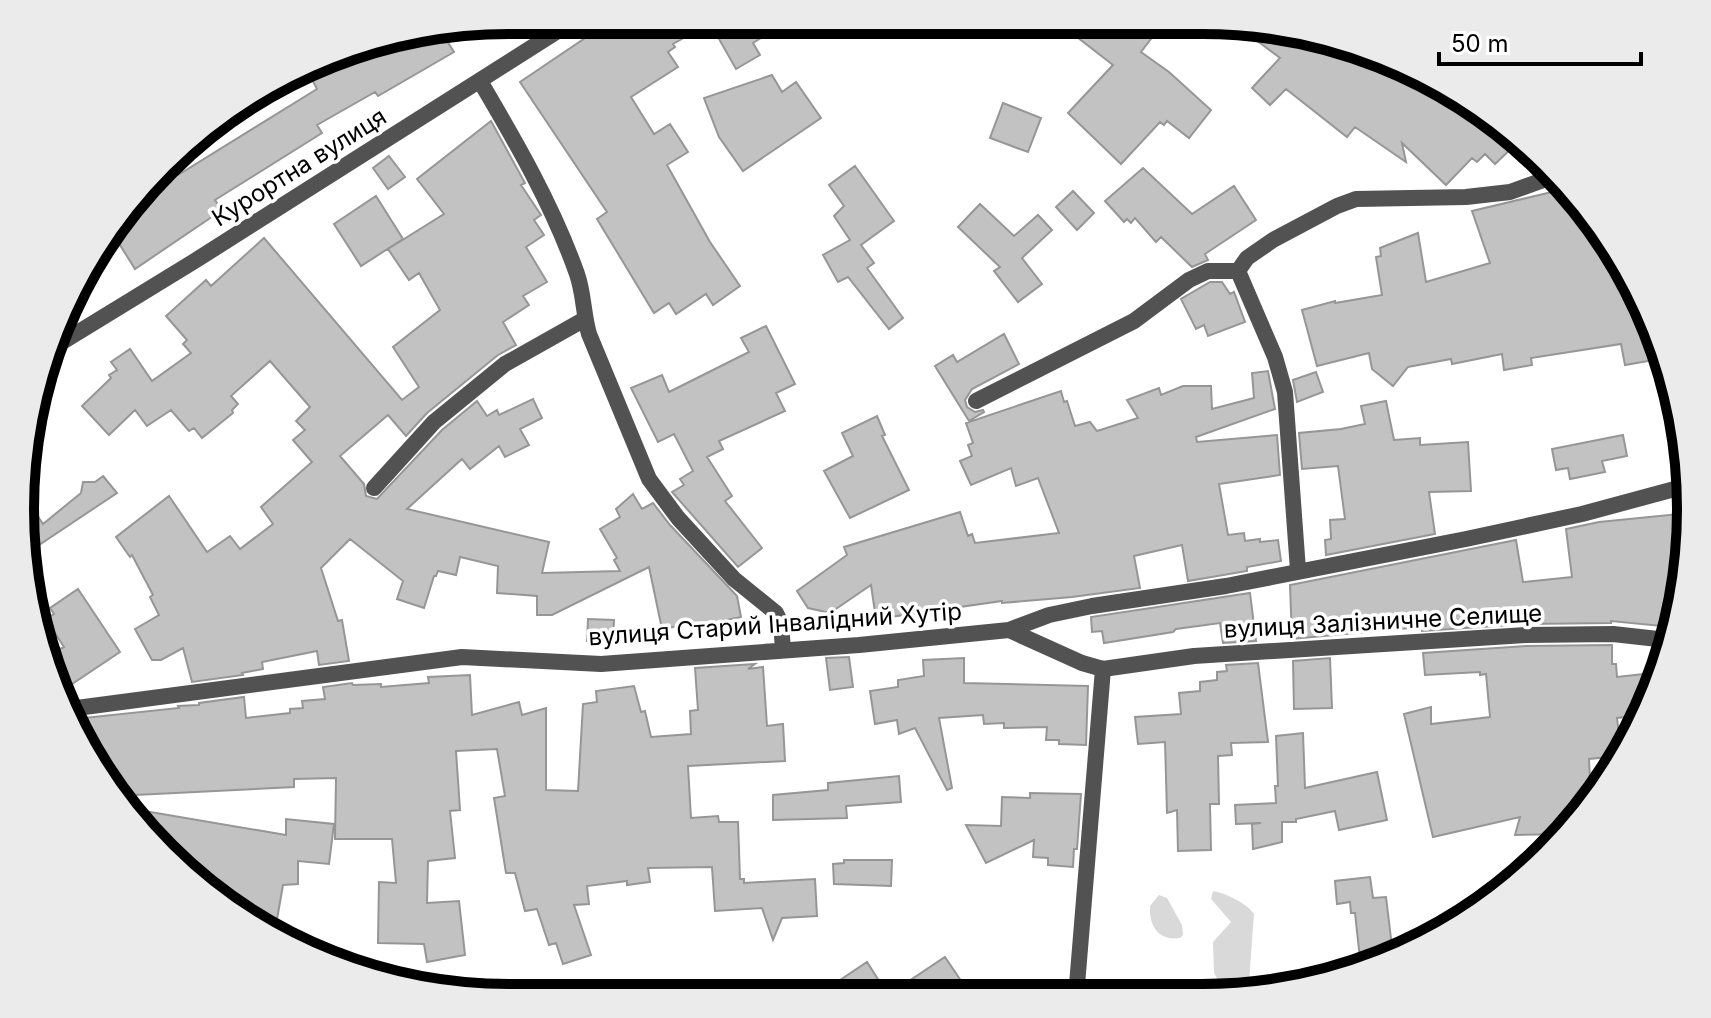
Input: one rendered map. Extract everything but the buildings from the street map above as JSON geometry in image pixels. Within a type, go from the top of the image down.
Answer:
[{"type":"street","name":"Курортна вулиця","points":[[65,340],[553,34]]},
{"type":"street","points":[[480,81],[522,152],[576,271],[585,299],[585,319],[615,401],[649,479],[678,518],[734,579],[776,613],[781,623],[783,650]]},
{"type":"street","points":[[1238,271],[1247,258],[1273,240],[1356,199],[1466,197],[1510,192],[1544,180]]},
{"type":"street","points":[[976,401],[1134,321],[1189,280],[1208,271],[1238,271]]},
{"type":"street","points":[[1238,271],[1275,357],[1285,392],[1291,439],[1298,570]]},
{"type":"street","points":[[374,488],[434,422],[505,364],[585,319]]},
{"type":"street","name":"вулиця Залізничне Селище","points":[[1009,630],[1049,615],[1226,586],[1481,536],[1582,514],[1676,489]]},
{"type":"street","name":"вулиця Залізничне Селище","points":[[1009,630],[1082,663],[1103,669],[1194,656],[1526,635],[1613,634],[1659,639]]},
{"type":"street","name":"вулиця Старий Інвалідний Хутір","points":[[78,708],[462,657],[601,664],[859,645],[1009,630]]},
{"type":"street","points":[[1077,984],[1103,669]]},
{"type":"shaded area","points":[[1213,891],[1223,894],[1254,914],[1249,981],[1220,983],[1214,973],[1213,942],[1231,922],[1211,899]]},
{"type":"shaded area","points":[[1159,895],[1167,898],[1182,925],[1183,935],[1180,938],[1166,937],[1153,926],[1150,906]]}]
